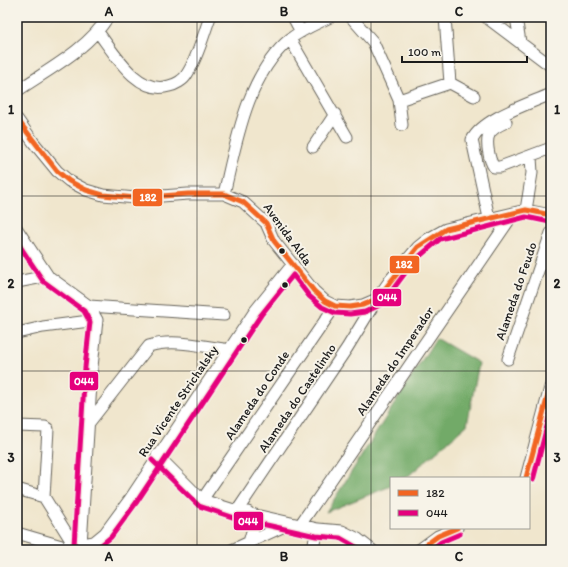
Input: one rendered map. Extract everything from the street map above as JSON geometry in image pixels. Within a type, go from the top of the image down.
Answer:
[{"type":"street","points":[[17,91],[84,45],[98,32],[108,17]]},
{"type":"street","points":[[98,32],[131,73],[146,85],[161,89],[174,85],[186,76],[194,62],[210,17]]},
{"type":"street","points":[[293,17],[301,32]]},
{"type":"street","points":[[224,194],[247,106],[266,68],[280,48],[290,39],[330,17]]},
{"type":"street","points":[[351,17],[373,42],[399,100],[402,125]]},
{"type":"street","points":[[490,19],[508,17]]},
{"type":"street","points":[[516,17],[520,42]]},
{"type":"street","points":[[446,18],[450,83]]},
{"type":"street","points":[[490,19],[551,66]]},
{"type":"street","points":[[290,39],[347,137]]},
{"type":"street","points":[[399,100],[450,83],[474,96]]},
{"type":"street","points":[[489,218],[472,140],[475,134],[493,121],[551,94]]},
{"type":"street","points":[[551,99],[496,127],[489,134],[488,144],[491,163],[494,167],[500,167],[551,148]]},
{"type":"street","points":[[313,147],[335,114]]},
{"type":"street","name":"Avenida Alda","points":[[17,119],[34,143],[62,177],[86,190],[103,195],[136,198],[188,194],[224,194],[244,202],[266,223],[274,241],[314,291],[325,301],[335,306]]},
{"type":"street","points":[[535,155],[551,157]]},
{"type":"street","points":[[526,210],[535,155]]},
{"type":"street","points":[[335,306],[350,307],[364,305],[377,299],[409,256],[428,239],[446,229],[526,210],[551,215]]},
{"type":"street","name":"Alameda do Imperador","points":[[295,524],[514,213]]},
{"type":"street","points":[[17,229],[48,276],[89,306],[97,320],[88,424],[71,548]]},
{"type":"street","name":"Alameda do Feudo","points":[[508,359],[551,233]]},
{"type":"street","name":"Rua Vicente Strichalsky","points":[[71,548],[94,542],[105,533],[130,499],[157,455],[230,350],[254,311],[293,264]]},
{"type":"street","points":[[17,282],[48,276]]},
{"type":"street","name":"Alameda do Castelinho","points":[[243,511],[377,299]]},
{"type":"street","points":[[89,306],[224,315]]},
{"type":"street","name":"Alameda do Conde","points":[[202,500],[335,306]]},
{"type":"street","points":[[17,333],[43,327],[97,320]]},
{"type":"street","points":[[88,424],[149,346],[158,343],[172,343],[230,350]]},
{"type":"street","points":[[526,477],[551,384]]},
{"type":"street","points":[[17,426],[45,427],[48,429],[44,497],[71,548]]},
{"type":"street","points":[[157,455],[202,500],[295,524],[318,529],[342,531],[358,539],[372,550]]},
{"type":"street","points":[[17,489],[44,497]]},
{"type":"street","points":[[243,511],[253,528],[250,542]]},
{"type":"street","points":[[232,550],[295,524]]},
{"type":"street","points":[[312,550],[318,529]]},
{"type":"street","points":[[420,550],[438,536],[455,529]]},
{"type":"street","points":[[17,533],[71,548]]},
{"type":"street","points":[[96,550],[105,533]]},
{"type":"green space","points":[[436,338],[479,363],[467,425],[407,477],[390,477],[390,486],[326,512]]},
{"type":"transit line","name":"182","points":[[17,119],[57,171],[69,181],[86,190],[103,195],[136,198],[188,194],[224,194],[243,202],[266,223],[274,241],[314,291],[325,301],[335,306],[350,307],[363,305],[377,299],[418,247],[446,229],[526,210],[551,215]]},
{"type":"transit line","name":"044","points":[[90,550],[98,548],[111,537],[136,503],[261,315],[293,275],[309,296],[322,307],[335,313],[350,314],[365,312],[382,304],[414,261],[440,239],[526,217],[550,222]]},
{"type":"transit line","name":"044","points":[[17,242],[43,281],[84,311],[90,322],[85,367],[74,545],[76,550]]},
{"type":"transit line","name":"182","points":[[526,477],[551,384]]},
{"type":"transit line","name":"044","points":[[533,480],[551,411]]},
{"type":"transit line","name":"044","points":[[152,460],[199,506],[235,518],[316,536],[340,538],[361,550]]},
{"type":"transit line","name":"182","points":[[419,550],[438,536],[455,529]]},
{"type":"transit line","name":"044","points":[[431,550],[441,542],[460,534]]}]
